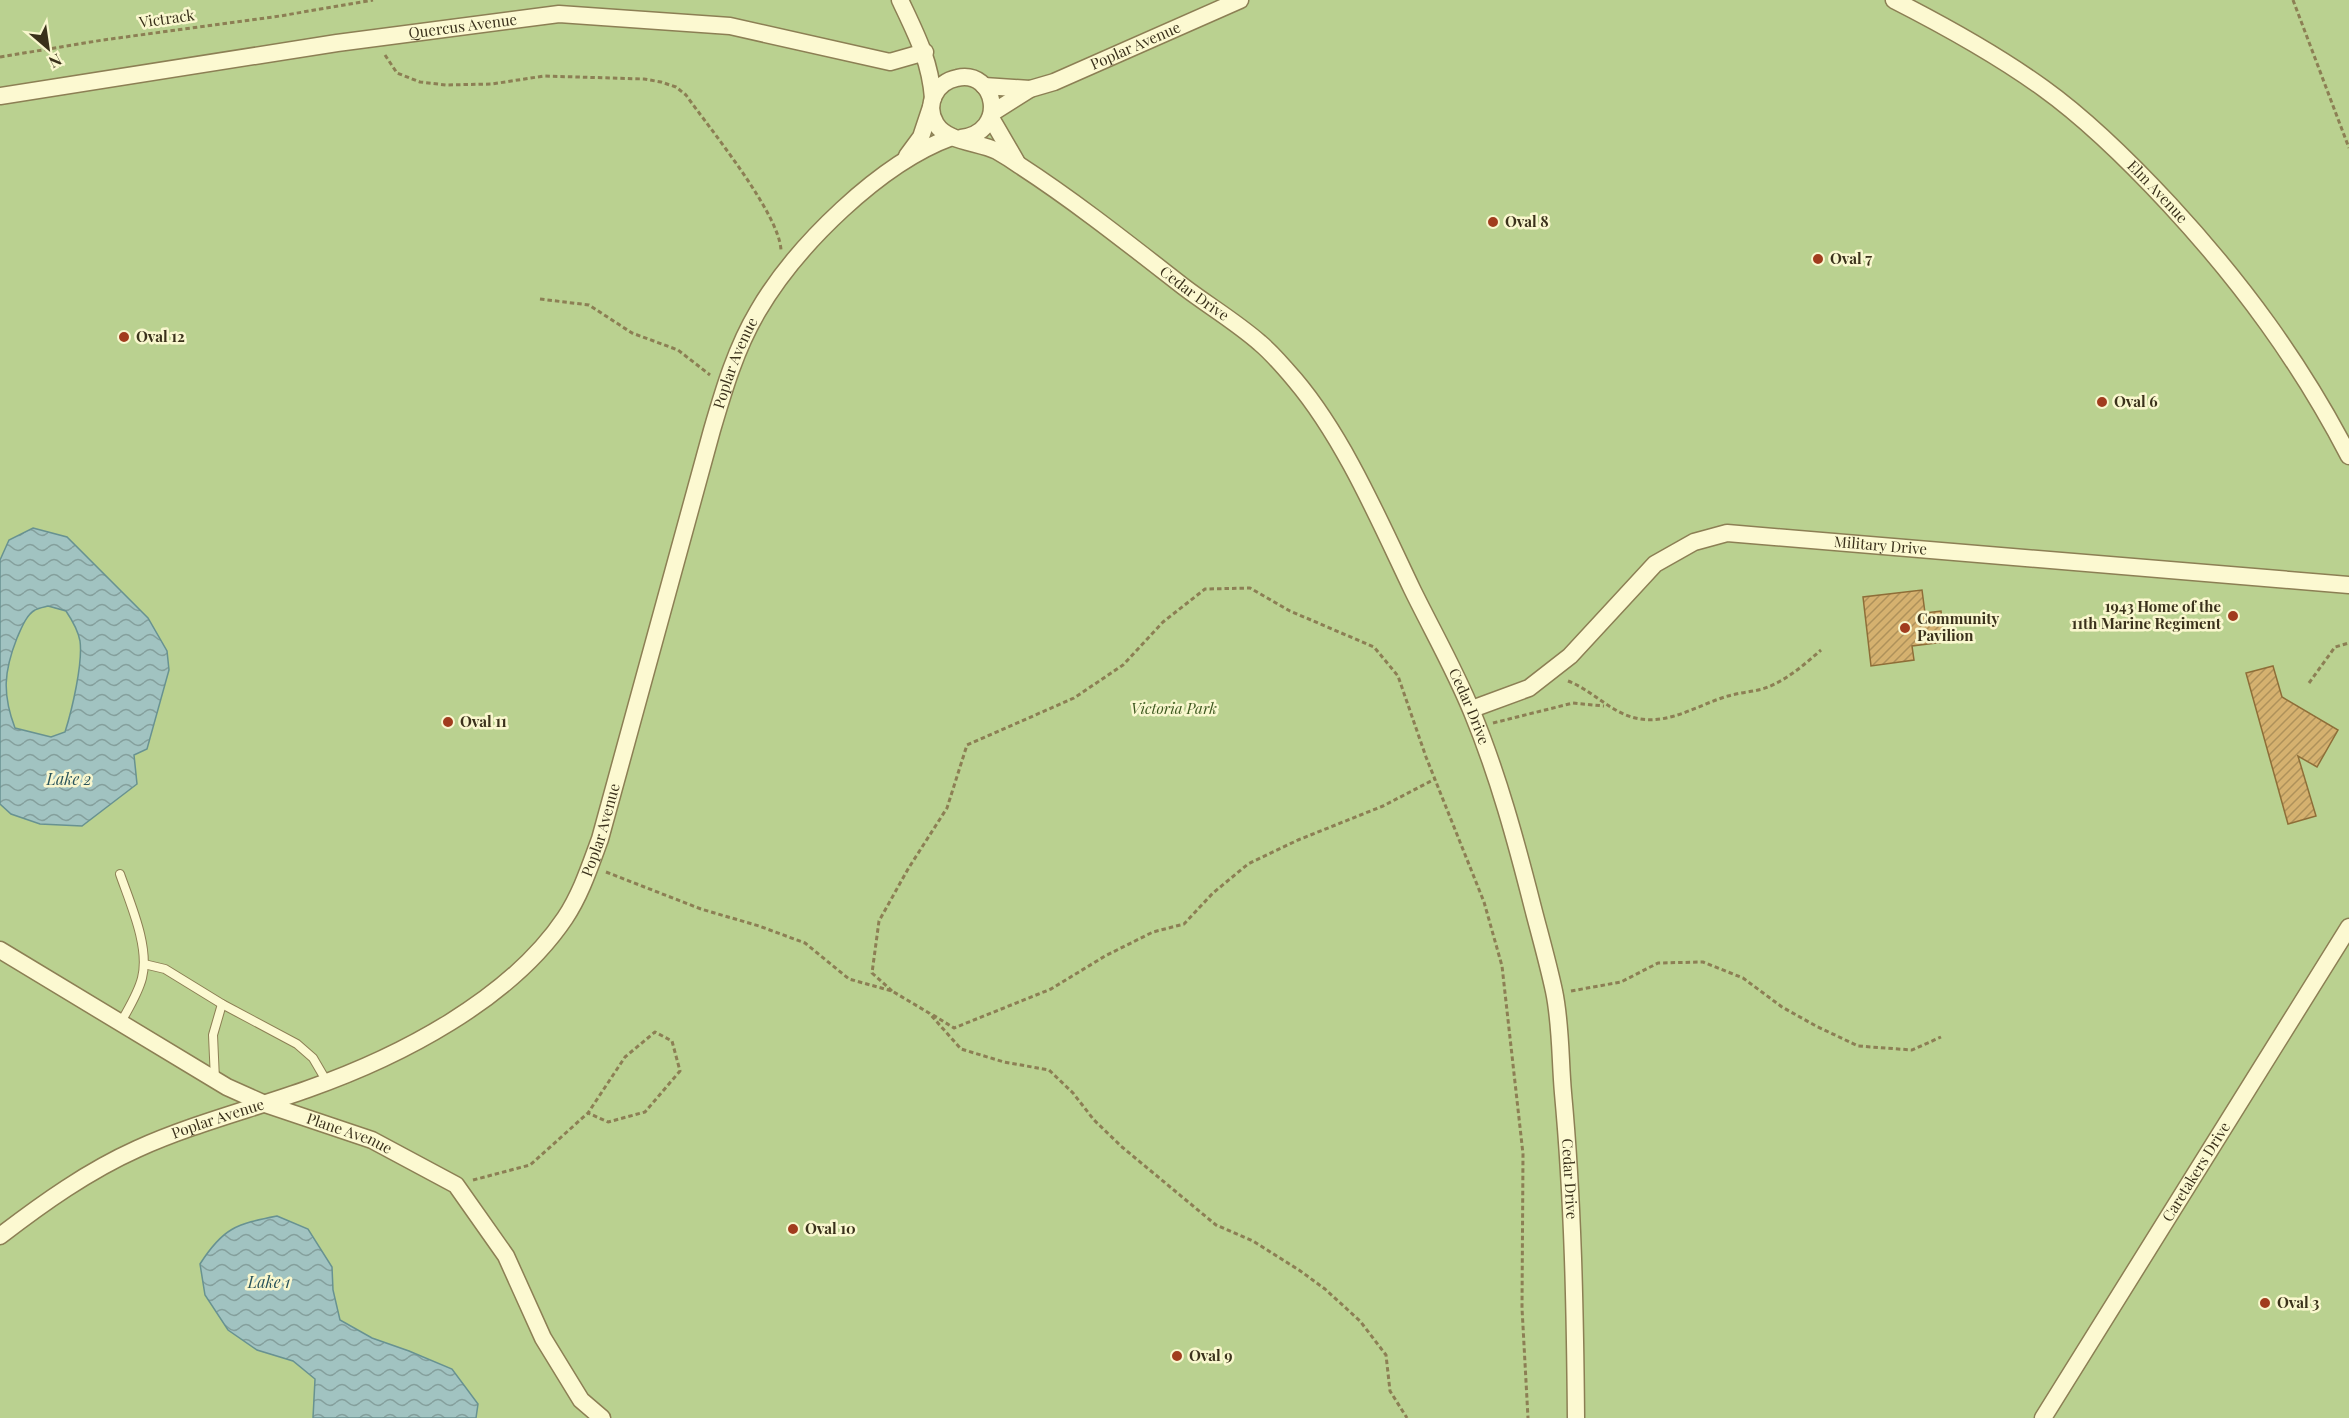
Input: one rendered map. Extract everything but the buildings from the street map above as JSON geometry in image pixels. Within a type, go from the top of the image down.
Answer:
[{"type":"street","points":[[900,0],[925,52],[930,72],[932,102],[934,121],[945,133],[957,138],[980,133],[992,115],[993,103],[984,86],[965,77],[945,82],[932,102]]},
{"type":"street","name":"Poplar Avenue","points":[[992,115],[1030,89],[1054,82],[1240,0]]},
{"type":"street","name":"Elm Avenue","points":[[1894,0],[1974,43],[2045,89],[2116,150],[2154,188],[2227,268],[2275,331],[2307,381],[2349,456]]},
{"type":"street","name":"Quercus Avenue","points":[[0,96],[374,38],[559,14],[730,26],[890,62],[925,52]]},
{"type":"street","points":[[925,52],[954,78]]},
{"type":"street","name":"Poplar Avenue","points":[[984,86],[1030,89]]},
{"type":"street","name":"Poplar Avenue","points":[[903,162],[921,137],[932,102]]},
{"type":"street","name":"Cedar Drive","points":[[992,115],[1018,164]]},
{"type":"street","name":"Poplar Avenue","points":[[0,1236],[53,1196],[118,1158],[158,1140],[327,1082],[371,1064],[435,1030],[500,985],[534,955],[562,922],[590,866],[614,789],[725,387],[752,322],[782,275],[837,216],[903,162],[925,148],[957,138]]},
{"type":"street","name":"Cedar Drive","points":[[957,138],[995,150],[1108,228],[1260,343],[1296,381],[1325,420],[1376,513],[1472,709],[1512,825],[1555,994],[1569,1165],[1576,1418]]},
{"type":"street","name":"Military Drive","points":[[1472,709],[1529,688],[1549,674],[1570,656],[1655,564],[1694,542],[1727,533],[2349,585]]},
{"type":"street","name":"Caretakers Drive","points":[[2043,1418],[2349,927]]},
{"type":"street","name":"Plane Avenue","points":[[0,950],[215,1080],[265,1104],[372,1140],[456,1185],[506,1256],[543,1338],[580,1400],[602,1418]]},
{"type":"lane","points":[[120,874],[140,939],[144,964],[140,986],[120,1024]]},
{"type":"lane","points":[[144,964],[165,969],[222,1004],[297,1044],[313,1058],[327,1082]]},
{"type":"lane","points":[[215,1080],[213,1035],[222,1004]]},
{"type":"path","name":"Victrack","points":[[0,57],[373,0]]},
{"type":"path","points":[[2293,0],[2349,148]]},
{"type":"path","points":[[374,38],[397,73],[420,82],[446,86],[492,84],[544,76],[644,80],[662,82],[676,87],[686,96],[766,208],[780,241],[782,275]]},
{"type":"path","points":[[540,299],[589,305],[632,333],[678,350],[725,387]]},
{"type":"path","points":[[1435,779],[1383,806],[1298,840],[1248,864],[1213,893],[1185,924],[1153,932],[1105,956],[1051,989],[954,1028],[892,991],[872,973],[879,921],[908,869],[947,808],[967,746],[1074,698],[1123,665],[1162,622],[1205,589],[1250,588],[1290,611],[1374,647],[1398,676],[1435,779],[1484,902],[1502,966],[1523,1154],[1522,1308],[1528,1418]]},
{"type":"path","points":[[2309,683],[2335,647],[2349,643]]},
{"type":"path","points":[[1478,727],[1573,703],[1606,706],[1640,719],[1667,717],[1728,696],[1767,688],[1794,673],[1821,650]]},
{"type":"path","points":[[1549,674],[1583,687],[1606,706]]},
{"type":"path","points":[[590,866],[701,909],[759,926],[805,943],[849,979],[892,991]]},
{"type":"path","points":[[1555,994],[1621,982],[1658,963],[1703,962],[1743,978],[1782,1007],[1858,1046],[1912,1050],[1941,1037]]},
{"type":"path","points":[[929,1013],[961,1049],[1004,1062],[1049,1070],[1073,1093],[1094,1120],[1122,1148],[1216,1225],[1252,1241],[1325,1289],[1360,1320],[1386,1355],[1390,1392],[1407,1418]]},
{"type":"path","points":[[456,1185],[530,1165],[588,1113],[625,1057],[655,1032],[672,1041],[680,1071],[645,1112],[608,1122],[588,1113]]},
{"type":"green space","name":"Victoria Park","points":[[0,0],[2349,0],[2349,1418],[0,1418]]},
{"type":"water","name":"Lake 2","points":[[33,528],[67,537],[148,618],[167,651],[169,670],[147,749],[134,755],[137,784],[82,826],[40,824],[11,814],[0,804],[0,560],[9,540]],"holes":[[[48,606],[66,611],[78,633],[81,650],[71,712],[65,732],[51,737],[15,728],[8,704],[6,683],[9,661],[20,631],[29,615],[36,609]]]},
{"type":"water","name":"Lake 1","points":[[277,1216],[308,1229],[332,1267],[333,1290],[340,1320],[372,1338],[452,1369],[478,1404],[476,1418],[313,1418],[315,1379],[293,1361],[257,1350],[228,1330],[205,1295],[200,1264],[216,1242],[241,1225]]},
{"type":"place","name":"Oval 8","points":[[1493,222]]},
{"type":"place","name":"Oval 7","points":[[1818,259]]},
{"type":"place","name":"Oval 12","points":[[124,337]]},
{"type":"place","name":"Oval 6","points":[[2102,402]]},
{"type":"place","name":"1943 Home of the 11th Marine Regiment","points":[[2233,616]]},
{"type":"place","name":"Community Pavilion","points":[[1905,628]]},
{"type":"place","name":"Oval 11","points":[[448,722]]},
{"type":"place","name":"Oval 10","points":[[793,1229]]},
{"type":"place","name":"Oval 3","points":[[2265,1303]]},
{"type":"place","name":"Oval 9","points":[[1177,1356]]}]
